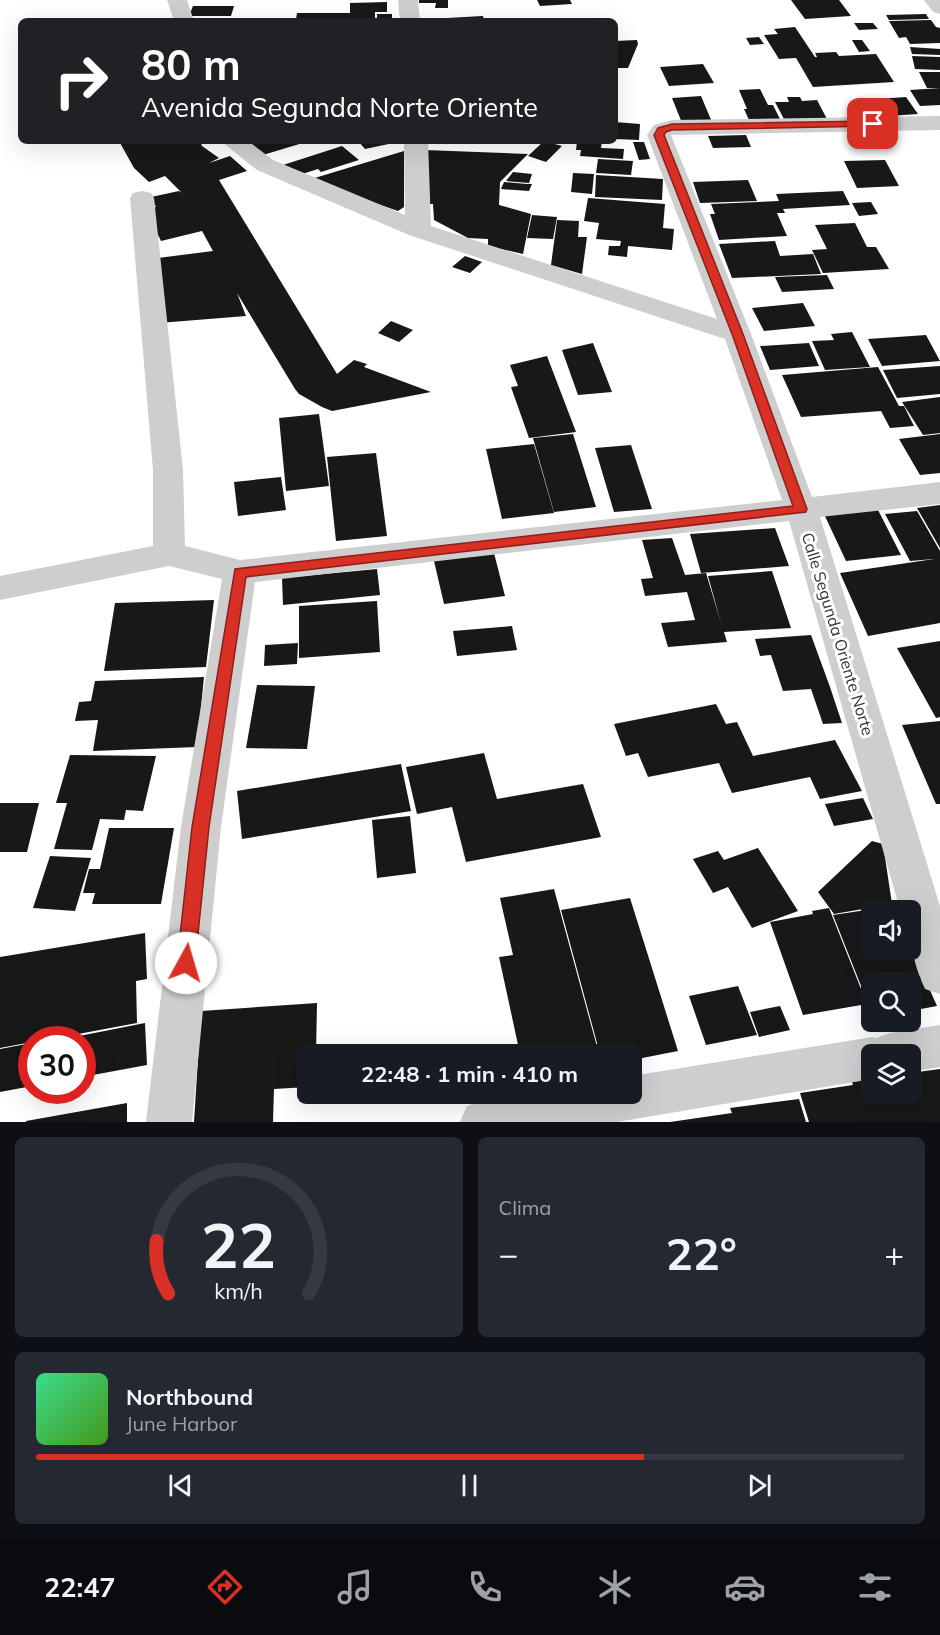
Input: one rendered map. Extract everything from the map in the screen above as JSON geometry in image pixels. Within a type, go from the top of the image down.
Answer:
[{"type":"street","points":[[177,0],[183,18]]},
{"type":"street","points":[[408,0],[410,18]]},
{"type":"street","points":[[934,0],[940,8]]},
{"type":"street","name":"Calle Segunda Oriente Norte","points":[[940,123],[684,127],[662,130],[659,135],[737,334],[801,509],[940,975]]},
{"type":"street","points":[[237,144],[265,165],[418,230],[737,334]]},
{"type":"street","points":[[416,144],[418,230]]},
{"type":"street","points":[[142,198],[168,470],[169,554]]},
{"type":"street","points":[[0,588],[169,554],[240,572],[940,493]]},
{"type":"street","points":[[169,1122],[201,827],[240,572]]},
{"type":"street","points":[[921,1049],[940,1046]]},
{"type":"street","points":[[483,1122],[861,1060]]},
{"type":"building","points":[[419,0],[448,0],[448,8],[435,8],[436,3],[419,3]]},
{"type":"building","points":[[537,0],[570,0],[572,4],[540,6]]},
{"type":"building","points":[[791,0],[839,0],[851,16],[805,19]]},
{"type":"building","points":[[387,2],[387,12],[375,12],[375,18],[296,18],[297,13],[350,13],[350,3]]},
{"type":"building","points":[[193,6],[234,6],[231,16],[189,16]]},
{"type":"building","points":[[377,14],[392,14],[392,18],[377,18]]},
{"type":"building","points":[[926,14],[929,19],[889,20],[886,15]]},
{"type":"building","points":[[483,16],[483,18],[447,18]]},
{"type":"building","points":[[931,20],[936,27],[940,28],[940,43],[910,44],[906,37],[899,38],[889,21]]},
{"type":"building","points":[[854,23],[873,23],[878,29],[859,30]]},
{"type":"building","points":[[795,27],[815,57],[817,57],[815,53],[836,52],[839,56],[876,54],[894,82],[813,87],[796,58],[779,59],[764,35],[778,34],[774,29]]},
{"type":"building","points":[[759,37],[764,44],[750,45],[746,38]]},
{"type":"building","points":[[637,40],[638,44],[628,68],[618,68],[618,41]]},
{"type":"building","points":[[852,40],[862,40],[870,51],[859,52]]},
{"type":"building","points":[[910,47],[940,49],[940,55],[912,54]]},
{"type":"building","points":[[912,56],[940,57],[940,70],[915,69]]},
{"type":"building","points":[[703,64],[714,83],[669,86],[660,67]]},
{"type":"building","points":[[919,72],[940,72],[940,88],[927,88]]},
{"type":"building","points":[[940,88],[940,105],[920,106],[910,90]]},
{"type":"building","points":[[760,89],[768,105],[773,105],[780,119],[749,120],[739,90]]},
{"type":"building","points":[[701,96],[712,122],[682,123],[672,98]]},
{"type":"building","points":[[787,97],[800,97],[802,101],[817,100],[827,119],[785,121],[775,102],[789,102]]},
{"type":"building","points":[[906,97],[918,114],[873,117],[863,100]]},
{"type":"building","points":[[618,122],[640,124],[639,140],[618,139]]},
{"type":"building","points":[[746,135],[751,147],[713,148],[708,136]]},
{"type":"building","points":[[633,142],[644,142],[650,159],[639,160]]},
{"type":"building","points":[[121,144],[201,144],[219,158],[209,163],[230,156],[247,171],[219,180],[337,374],[354,360],[367,364],[364,367],[431,392],[332,411],[322,407],[299,394],[295,389],[237,293],[246,316],[159,323],[150,259],[213,251],[202,231],[161,241],[151,221],[150,208],[156,207],[151,197],[179,191],[182,193],[165,176],[149,182],[134,168]]},
{"type":"building","points":[[246,144],[299,144],[263,155]]},
{"type":"building","points":[[361,144],[389,144],[365,149]]},
{"type":"building","points":[[541,144],[562,146],[546,162],[528,156]]},
{"type":"building","points":[[577,144],[602,144],[601,148],[624,149],[623,159],[580,156],[581,150],[576,150]]},
{"type":"building","points":[[342,146],[359,160],[321,172],[318,169],[296,176],[283,165]]},
{"type":"building","points":[[425,150],[528,154],[500,182],[499,205],[531,214],[523,254],[488,246],[488,239],[468,238],[434,220],[433,204],[423,204]]},
{"type":"building","points":[[404,151],[404,207],[398,211],[308,180]]},
{"type":"building","points":[[598,159],[633,161],[631,175],[596,173]]},
{"type":"building","points":[[885,160],[899,186],[857,188],[844,161]]},
{"type":"building","points":[[513,172],[532,174],[529,183],[506,181]]},
{"type":"building","points":[[573,173],[594,174],[592,194],[571,192]]},
{"type":"building","points":[[596,175],[663,179],[662,200],[595,197]]},
{"type":"building","points":[[748,180],[757,201],[700,203],[693,182]]},
{"type":"building","points":[[504,182],[532,184],[529,191],[501,189]]},
{"type":"building","points":[[843,191],[850,205],[783,209],[785,213],[777,213],[787,236],[719,240],[710,214],[715,214],[711,204],[779,201],[776,194]]},
{"type":"building","points":[[588,198],[665,204],[663,228],[674,229],[672,250],[628,246],[627,257],[608,255],[609,246],[620,246],[621,241],[596,239],[599,223],[584,221]]},
{"type":"building","points":[[871,202],[878,214],[859,216],[852,203]]},
{"type":"building","points":[[532,215],[557,217],[553,239],[527,238]]},
{"type":"building","points":[[557,220],[579,221],[578,237],[587,237],[582,274],[551,265]]},
{"type":"building","points":[[855,223],[867,247],[876,247],[889,269],[823,273],[812,250],[827,249],[815,225]]},
{"type":"building","points":[[775,241],[780,256],[813,254],[821,274],[732,278],[719,244]]},
{"type":"building","points":[[465,256],[482,262],[470,273],[452,267]]},
{"type":"building","points":[[827,275],[834,289],[782,292],[775,277]]},
{"type":"building","points":[[803,303],[815,326],[764,331],[752,308]]},
{"type":"building","points":[[391,321],[413,330],[399,342],[378,333]]},
{"type":"building","points":[[852,332],[870,367],[825,370],[812,341],[834,340],[831,334]]},
{"type":"building","points":[[926,335],[940,361],[882,366],[868,339]]},
{"type":"building","points":[[593,343],[612,392],[578,395],[562,350]]},
{"type":"building","points":[[809,343],[819,366],[770,370],[760,346]]},
{"type":"building","points":[[547,356],[576,432],[529,438],[511,387],[518,386],[510,365]]},
{"type":"building","points":[[940,366],[940,394],[897,398],[883,370]]},
{"type":"building","points":[[878,367],[899,406],[904,406],[914,426],[890,428],[881,411],[801,417],[782,375]]},
{"type":"building","points":[[940,397],[940,433],[923,435],[902,402]]},
{"type":"building","points":[[319,414],[329,486],[286,491],[279,418]]},
{"type":"building","points":[[573,434],[596,507],[554,512],[533,438]]},
{"type":"building","points":[[940,434],[940,473],[920,475],[899,439]]},
{"type":"building","points":[[534,444],[554,513],[502,519],[486,449]]},
{"type":"building","points":[[631,445],[652,509],[614,512],[595,448]]},
{"type":"building","points":[[376,453],[387,536],[336,541],[327,457]]},
{"type":"building","points":[[281,477],[286,510],[238,516],[234,482]]},
{"type":"building","points":[[940,505],[940,548],[917,508]]},
{"type":"building","points":[[877,508],[901,555],[846,561],[824,514]]},
{"type":"building","points":[[917,511],[940,551],[940,623],[868,636],[840,573],[934,559],[910,561],[885,514]]},
{"type":"building","points":[[775,528],[789,566],[701,573],[690,534]]},
{"type":"building","points":[[672,538],[685,575],[706,573],[721,623],[708,576],[772,571],[791,628],[724,632],[727,642],[668,647],[661,623],[695,620],[687,592],[645,596],[641,579],[653,578],[642,540]]},
{"type":"building","points":[[494,553],[505,596],[444,604],[434,561]]},
{"type":"building","points":[[377,569],[380,595],[283,605],[282,578]]},
{"type":"building","points":[[214,600],[206,667],[104,671],[115,603]]},
{"type":"building","points":[[377,601],[380,652],[299,658],[299,606]]},
{"type":"building","points":[[512,626],[517,650],[457,656],[453,631]]},
{"type":"building","points":[[811,635],[842,723],[823,724],[811,689],[783,691],[771,655],[760,656],[755,639]]},
{"type":"building","points":[[940,641],[940,717],[936,718],[897,648]]},
{"type":"building","points":[[298,643],[297,664],[264,666],[265,645]]},
{"type":"building","points":[[204,677],[197,747],[93,751],[98,720],[75,721],[79,702],[91,701],[95,681]]},
{"type":"building","points":[[257,685],[315,686],[307,749],[246,748]]},
{"type":"building","points":[[716,704],[726,724],[737,722],[753,756],[835,740],[862,791],[820,799],[810,777],[732,793],[719,763],[648,777],[638,753],[626,756],[614,724]]},
{"type":"building","points":[[940,721],[940,804],[936,804],[902,725]]},
{"type":"building","points":[[484,753],[497,799],[583,784],[601,837],[466,862],[452,807],[417,814],[406,767]]},
{"type":"building","points":[[70,755],[156,756],[143,811],[126,810],[124,820],[100,819],[92,850],[54,849],[67,803],[56,803]]},
{"type":"building","points":[[401,764],[411,811],[242,839],[237,791]]},
{"type":"building","points":[[863,798],[873,819],[834,826],[825,804]]},
{"type":"building","points":[[0,803],[39,803],[27,852],[0,852]]},
{"type":"building","points":[[410,816],[416,873],[377,878],[372,820]]},
{"type":"building","points":[[109,828],[174,828],[161,904],[92,904],[95,893],[83,893],[89,869],[100,869]]},
{"type":"building","points":[[872,841],[883,844],[891,900],[861,900],[861,909],[834,914],[818,892]]},
{"type":"building","points":[[758,848],[798,911],[752,928],[728,887],[713,893],[693,859],[718,851],[724,860]]},
{"type":"building","points":[[50,856],[91,858],[75,911],[33,908]]},
{"type":"building","points":[[554,889],[596,1044],[518,1044],[499,957],[513,955],[500,898]]},
{"type":"building","points":[[630,898],[678,1051],[642,1058],[642,1044],[597,1044],[561,910]]},
{"type":"building","points":[[829,908],[861,989],[861,1005],[803,1015],[770,922],[813,914],[812,911]]},
{"type":"building","points":[[861,911],[861,960],[916,960],[937,1006],[921,1009],[921,972],[861,972],[861,986],[833,915]]},
{"type":"building","points":[[145,933],[147,979],[136,981],[137,1023],[96,1031],[96,1026],[18,1026],[18,1045],[0,1048],[0,957]]},
{"type":"building","points":[[738,986],[757,1035],[706,1045],[689,996]]},
{"type":"building","points":[[317,1003],[316,1044],[297,1044],[297,1088],[274,1089],[273,1122],[194,1122],[201,1011]]},
{"type":"building","points":[[780,1006],[790,1030],[759,1037],[750,1012]]},
{"type":"building","points":[[145,1023],[147,1065],[96,1074],[96,1033]]},
{"type":"building","points":[[18,1046],[18,1089],[0,1092],[0,1049]]},
{"type":"building","points":[[940,1069],[940,1122],[809,1122],[800,1093],[853,1085],[852,1082],[861,1081],[861,1104],[921,1104],[921,1072]]},
{"type":"building","points":[[799,1099],[806,1122],[670,1122],[732,1113],[730,1108]]},
{"type":"building","points":[[127,1103],[127,1122],[26,1122],[26,1121]]},
{"type":"route","points":[[186,963],[201,827],[240,572],[801,509],[737,334],[659,135],[662,130],[672,127],[873,124]]}]
